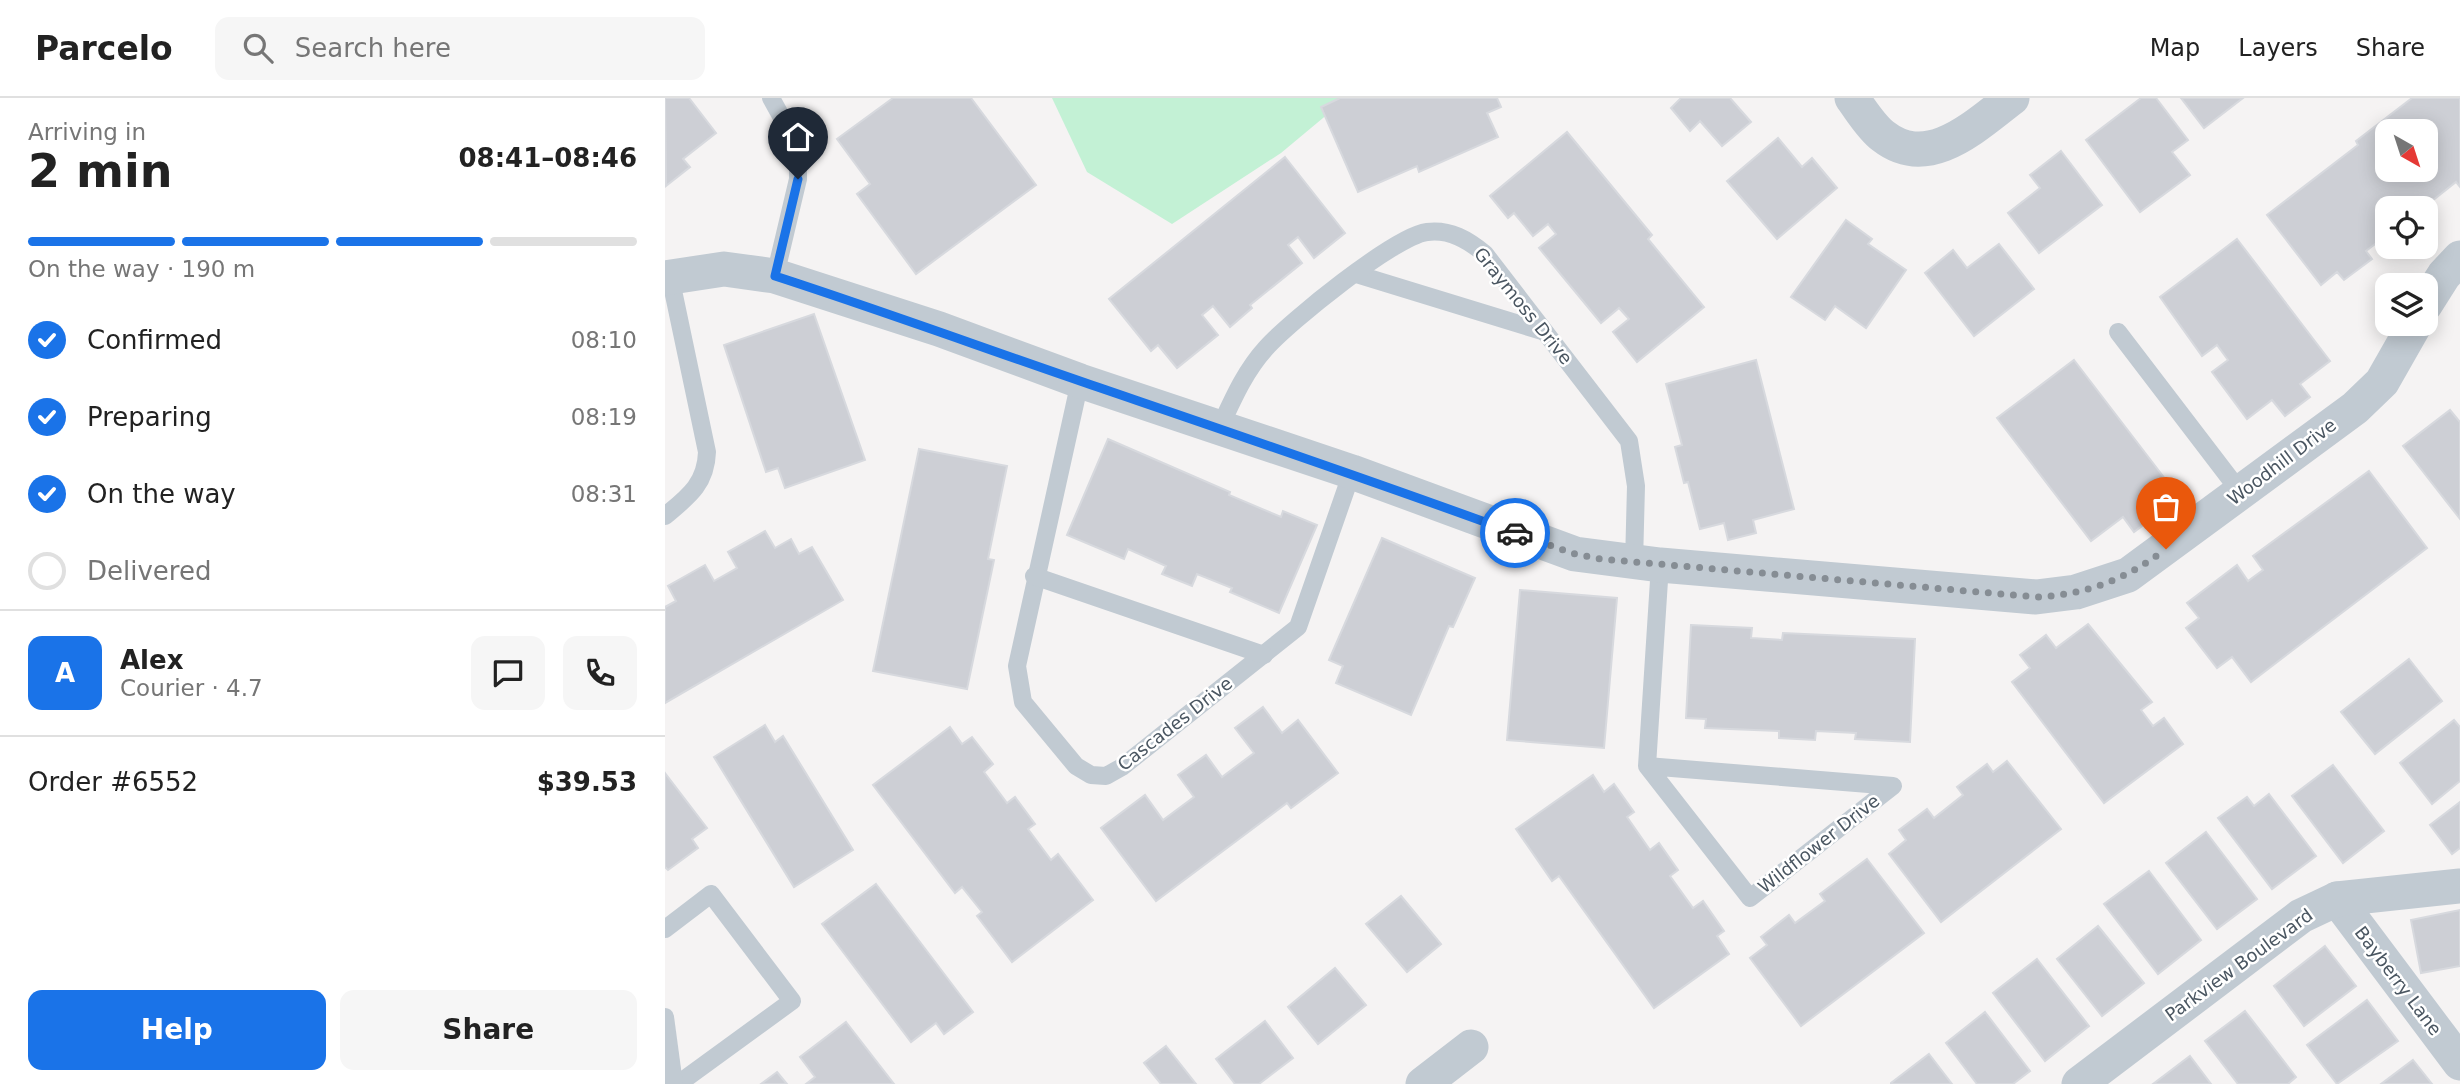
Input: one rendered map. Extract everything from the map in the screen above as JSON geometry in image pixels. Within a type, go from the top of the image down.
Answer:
[{"type":"street","points":[[1852,98],[1883,136],[1919,149],[1939,147],[1961,136],[2012,98]]},
{"type":"street","points":[[2438,284],[2460,258]]},
{"type":"street","name":"Woodhill Drive","points":[[667,277],[724,269],[775,276],[939,329],[1080,381],[1352,472],[1575,554],[1647,564],[2056,596],[2106,584],[2128,575],[2241,493],[2370,394],[2388,373],[2408,336]]},
{"type":"street","name":"Parkview Boulevard","points":[[2078,1084],[2301,916],[2337,899],[2460,886]]},
{"type":"street","name":"Bayberry Lane","points":[[2337,899],[2460,1063]]},
{"type":"street","points":[[1423,1084],[1471,1047]]},
{"type":"lane","points":[[771,98],[797,146],[798,168],[798,179],[775,276]]},
{"type":"lane","name":"Graymoss Drive","points":[[1220,427],[1240,382],[1266,347],[1356,274],[1403,240],[1426,232],[1449,233],[1469,241],[1485,254],[1629,441],[1647,564]]},
{"type":"lane","points":[[1356,274],[1545,332]]},
{"type":"lane","points":[[665,516],[700,484],[706,470],[707,452],[667,277]]},
{"type":"lane","points":[[2118,332],[2241,493]]},
{"type":"lane","name":"Cascades Drive","points":[[1080,381],[1019,648],[1017,685],[1023,702],[1076,766],[1091,775],[1106,776],[1122,767],[1298,627],[1352,472]]},
{"type":"lane","points":[[1647,564],[1647,765]]},
{"type":"lane","points":[[1034,576],[1263,655]]},
{"type":"lane","name":"Wildflower Drive","points":[[1647,765],[1825,780],[1893,786],[1750,898],[1647,765]]},
{"type":"lane","points":[[665,929],[711,894],[792,1001],[676,1084],[665,1017]]},
{"type":"green space","points":[[1052,98],[1347,98],[1281,153],[1172,224],[1087,172]]},
{"type":"building","points":[[665,98],[689,98],[716,133],[683,159],[690,167],[666,186]]},
{"type":"building","points":[[893,98],[971,98],[1036,185],[916,274],[857,194],[870,184],[837,139]]},
{"type":"building","points":[[1340,98],[1497,98],[1501,107],[1487,113],[1498,137],[1419,172],[1417,166],[1358,192],[1321,107]]},
{"type":"building","points":[[1681,98],[1730,98],[1751,122],[1722,146],[1700,121],[1690,131],[1671,108]]},
{"type":"building","points":[[2141,98],[2156,98],[2188,140],[2172,152],[2190,175],[2140,212],[2086,140]]},
{"type":"building","points":[[2181,98],[2243,98],[2204,128]]},
{"type":"building","points":[[2412,98],[2460,98],[2460,187],[2456,182],[2438,196],[2375,196],[2375,244],[2366,251],[2372,259],[2344,280],[2337,272],[2321,285],[2267,215],[2358,145],[2356,141],[2375,126],[2375,182],[2438,182],[2438,119],[2385,119]]},
{"type":"building","points":[[1567,132],[1652,235],[1648,239],[1704,307],[1637,362],[1613,332],[1629,319],[1619,308],[1601,323],[1539,248],[1556,234],[1548,224],[1533,236],[1514,213],[1508,218],[1490,196]]},
{"type":"building","points":[[1778,138],[1802,167],[1812,158],[1837,188],[1777,239],[1727,181]]},
{"type":"building","points":[[2061,151],[2102,205],[2039,253],[2008,213],[2040,188],[2030,175]]},
{"type":"building","points":[[1285,157],[1345,233],[1314,258],[1298,237],[1288,245],[1302,263],[1250,305],[1252,308],[1230,327],[1213,306],[1202,315],[1218,335],[1177,368],[1158,345],[1151,351],[1109,299]]},
{"type":"building","points":[[1846,220],[1872,239],[1868,244],[1906,270],[1866,328],[1835,306],[1825,320],[1791,297]]},
{"type":"building","points":[[2237,239],[2330,361],[2300,384],[2310,397],[2285,416],[2272,400],[2247,419],[2212,372],[2228,360],[2217,345],[2202,356],[2160,297]]},
{"type":"building","points":[[1999,244],[2034,289],[1974,336],[1925,273],[1953,250],[1967,268]]},
{"type":"building","points":[[814,314],[865,460],[785,488],[778,468],[766,472],[724,345]]},
{"type":"building","points":[[1756,360],[1794,509],[1753,520],[1756,533],[1728,540],[1724,523],[1700,529],[1688,482],[1684,483],[1675,447],[1682,445],[1666,384]]},
{"type":"building","points":[[2074,360],[2169,484],[2152,497],[2162,511],[2134,532],[2123,517],[2091,541],[1997,418]]},
{"type":"building","points":[[2450,410],[2460,422],[2460,519],[2403,446]]},
{"type":"building","points":[[1108,439],[1281,517],[1283,511],[1317,525],[1279,613],[1230,592],[1232,588],[1197,574],[1192,586],[1162,574],[1166,566],[1128,549],[1124,559],[1067,535]]},
{"type":"building","points":[[919,449],[1007,466],[988,559],[994,560],[967,689],[873,671]]},
{"type":"building","points":[[2369,471],[2427,548],[2251,682],[2232,657],[2217,668],[2186,628],[2199,618],[2187,603],[2237,565],[2248,581],[2263,570],[2253,556]]},
{"type":"building","points":[[765,531],[775,548],[791,539],[799,554],[812,547],[843,600],[665,703],[665,607],[676,601],[668,586],[705,565],[714,581],[737,568],[728,552]]},
{"type":"building","points":[[1382,538],[1475,578],[1453,627],[1449,626],[1411,715],[1336,683],[1343,666],[1329,660]]},
{"type":"building","points":[[1520,590],[1617,598],[1604,748],[1507,740]]},
{"type":"building","points":[[2088,624],[2152,702],[2141,710],[2153,726],[2164,718],[2183,744],[2104,803],[2012,682],[2030,668],[2020,655],[2046,635],[2056,648]]},
{"type":"building","points":[[1691,625],[1752,628],[1751,638],[1782,640],[1783,633],[1915,639],[1910,742],[1855,739],[1856,733],[1816,731],[1815,740],[1779,738],[1779,731],[1705,728],[1706,719],[1686,718]]},
{"type":"building","points":[[2409,659],[2442,701],[2375,754],[2341,712]]},
{"type":"building","points":[[1263,707],[1282,733],[1298,720],[1338,773],[1291,808],[1287,803],[1156,901],[1101,828],[1145,795],[1163,820],[1194,797],[1178,775],[1206,755],[1222,777],[1254,753],[1235,728]]},
{"type":"building","points":[[2454,720],[2460,727],[2460,781],[2432,804],[2400,763]]},
{"type":"building","points":[[765,725],[775,742],[783,736],[853,850],[794,887],[714,757]]},
{"type":"building","points":[[950,727],[962,744],[972,737],[993,764],[984,772],[1007,803],[1015,797],[1035,824],[1028,829],[1051,860],[1058,854],[1093,900],[1012,962],[977,916],[982,912],[962,887],[955,893],[873,785]]},
{"type":"building","points":[[2007,761],[2061,829],[1941,922],[1889,854],[1906,840],[1899,830],[1927,809],[1934,818],[1963,795],[1957,787],[1987,764],[1993,772]]},
{"type":"building","points":[[2333,765],[2384,831],[2343,863],[2292,796]]},
{"type":"building","points":[[665,773],[707,828],[692,839],[698,848],[668,870],[665,867]]},
{"type":"building","points":[[1593,775],[1604,792],[1614,784],[1634,812],[1627,817],[1650,850],[1659,843],[1678,870],[1670,876],[1693,908],[1703,901],[1724,931],[1717,936],[1729,954],[1654,1008],[1559,876],[1552,881],[1516,829]]},
{"type":"building","points":[[2269,794],[2316,856],[2272,889],[2218,818],[2247,797],[2254,806]]},
{"type":"building","points":[[2460,802],[2460,848],[2452,854],[2430,825]]},
{"type":"building","points":[[2206,832],[2257,899],[2217,929],[2166,863]]},
{"type":"building","points":[[1867,859],[1924,933],[1801,1026],[1750,958],[1767,945],[1761,937],[1789,915],[1795,923],[1825,901],[1820,894]]},
{"type":"building","points":[[2149,871],[2201,940],[2158,974],[2104,904]]},
{"type":"building","points":[[876,884],[973,1012],[944,1034],[936,1023],[911,1042],[822,924]]},
{"type":"building","points":[[1401,896],[1441,944],[1407,972],[1366,924]]},
{"type":"building","points":[[2460,910],[2460,966],[2421,973],[2411,920]]},
{"type":"building","points":[[2098,926],[2144,983],[2102,1016],[2057,959]]},
{"type":"building","points":[[2325,946],[2356,986],[2304,1026],[2274,986]]},
{"type":"building","points":[[2037,959],[2089,1026],[2045,1061],[1993,993]]},
{"type":"building","points":[[1335,968],[1366,1005],[1318,1044],[1288,1007]]},
{"type":"building","points":[[2367,1000],[2398,1041],[2337,1084],[2307,1045]]},
{"type":"building","points":[[2245,1011],[2296,1077],[2288,1084],[2238,1084],[2205,1041]]},
{"type":"building","points":[[1985,1012],[2030,1071],[2013,1084],[1977,1084],[1946,1043]]},
{"type":"building","points":[[1265,1021],[1293,1058],[1259,1084],[1235,1084],[1216,1059]]},
{"type":"building","points":[[846,1022],[894,1084],[806,1084],[815,1077],[800,1057]]},
{"type":"building","points":[[1166,1046],[1196,1084],[1161,1084],[1144,1063]]},
{"type":"building","points":[[1929,1054],[1952,1084],[1891,1084],[1891,1083]]},
{"type":"building","points":[[2190,1056],[2211,1084],[2153,1084]]},
{"type":"building","points":[[2413,1060],[2432,1084],[2381,1084]]},
{"type":"building","points":[[777,1072],[787,1084],[761,1084]]},
{"type":"way so far","points":[[1515,533],[1575,554],[1601,559],[2036,597],[2056,596],[2106,584],[2128,575],[2166,549]]},
{"type":"route","points":[[798,179],[775,276],[939,329],[1080,381],[1352,472],[1515,533]]}]
